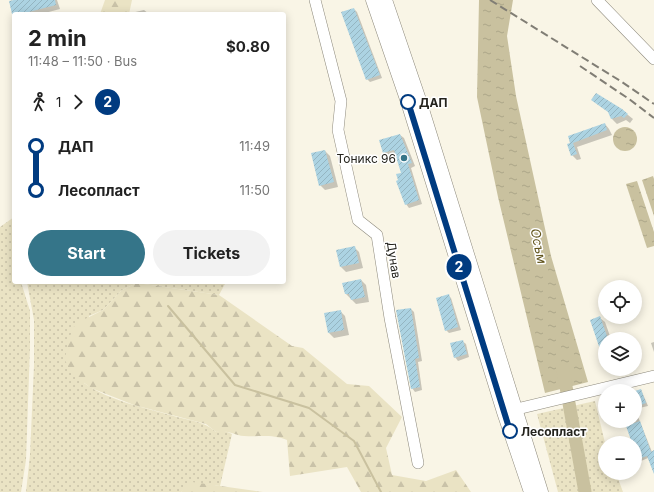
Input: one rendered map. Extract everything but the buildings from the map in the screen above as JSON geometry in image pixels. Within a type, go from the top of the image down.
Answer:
[{"type":"main road","points":[[373,0],[509,411],[541,492]]},
{"type":"main road","points":[[385,0],[419,100],[531,492]]},
{"type":"street","name":"Дунав","points":[[316,0],[340,100],[338,130],[358,220],[377,235],[390,318],[418,463]]},
{"type":"street","points":[[597,0],[654,60]]},
{"type":"street","points":[[509,411],[654,376]]},
{"type":"green space","points":[[105,0],[132,0],[129,12],[101,12]]},
{"type":"green space","points":[[12,218],[12,284],[22,284],[30,311],[26,460],[21,492],[0,492],[0,227]]},
{"type":"green space","points":[[27,284],[135,284],[122,290],[103,310],[89,316],[84,383],[105,395],[141,407],[197,422],[211,428],[216,432],[222,430],[232,434],[220,486],[195,486],[181,492],[26,492],[30,455],[34,365],[34,320]]},
{"type":"green space","points":[[135,284],[144,284],[219,295],[292,346],[303,348],[347,384],[369,386],[402,417],[386,448],[392,475],[426,481],[456,470],[471,492],[361,492],[347,467],[290,476],[287,440],[271,436],[244,436],[220,431],[216,432],[206,424],[134,405],[91,388],[71,373],[65,360],[68,341],[75,324],[103,310],[122,290]]},
{"type":"green space","points":[[144,284],[225,284],[219,295]]},
{"type":"green space","points":[[595,401],[598,414],[598,428],[601,428],[603,436],[598,436],[598,480],[619,480],[623,492],[558,492],[537,414]]},
{"type":"green space","points":[[192,482],[263,492],[181,492]]},
{"type":"water","points":[[479,0],[513,0],[507,36],[516,96],[551,256],[588,382],[545,393],[498,197],[477,97]]},
{"type":"water","points":[[625,127],[634,130],[637,139],[634,148],[625,151],[616,148],[613,139],[616,130]]},
{"type":"water","points":[[653,176],[654,179],[654,216],[642,180]]},
{"type":"water","points":[[637,181],[654,232],[654,246],[647,248],[626,184]]},
{"type":"waterway","points":[[168,306],[235,385],[309,408],[354,441],[381,492]]},
{"type":"waterway","name":"Осъм","points":[[563,370],[585,492]]},
{"type":"railway","points":[[490,0],[622,82],[654,104]]},
{"type":"railway","points":[[580,66],[654,118]]},
{"type":"bus line","name":"2","points":[[408,102],[510,431]]},
{"type":"place","name":"ДАП","points":[[408,102]]},
{"type":"place","name":"Тоникс 96","points":[[404,158]]},
{"type":"place","name":"Лесопласт","points":[[510,431]]}]
